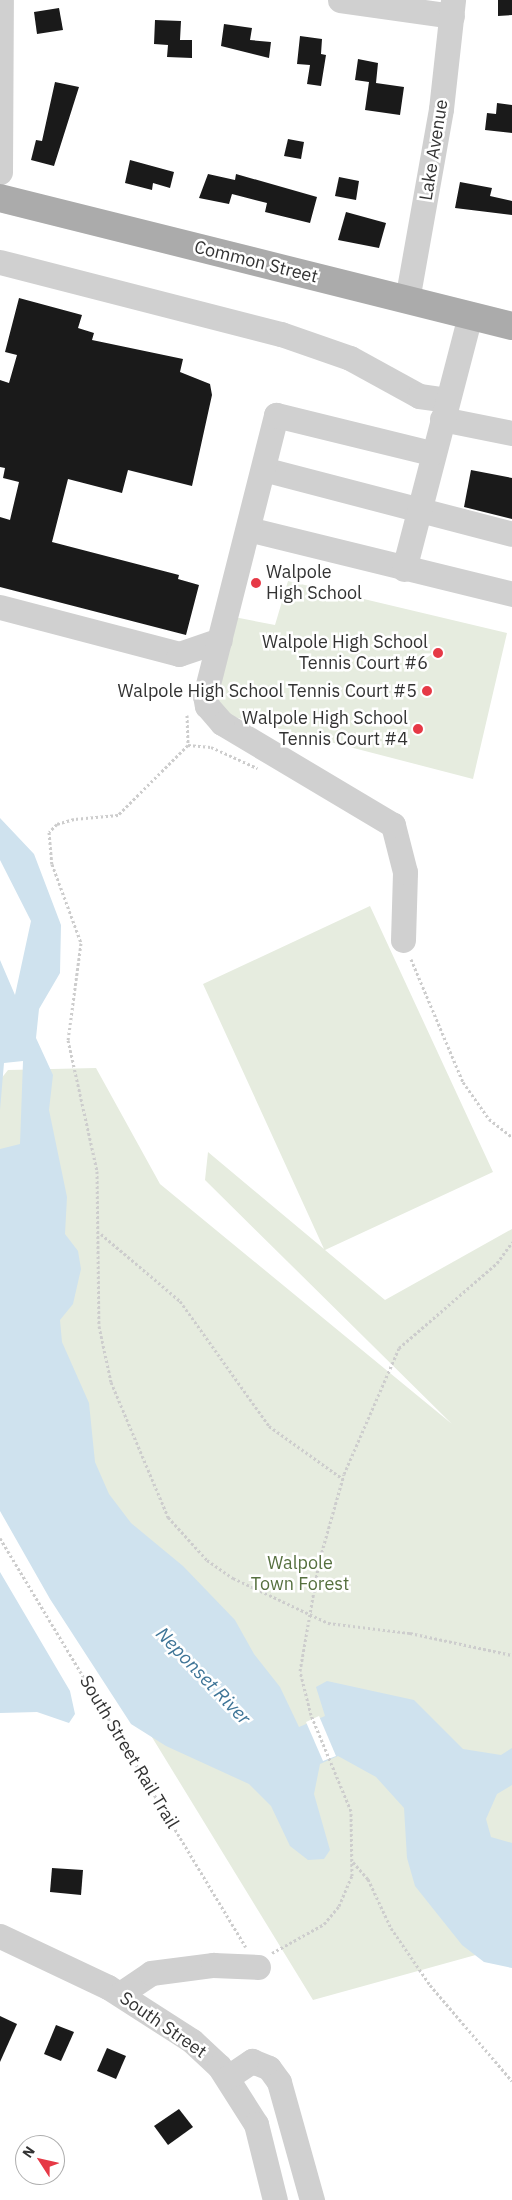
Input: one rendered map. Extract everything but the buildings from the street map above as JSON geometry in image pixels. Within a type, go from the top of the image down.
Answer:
[{"type":"main road","name":"Common Street","points":[[0,198],[512,326]]},
{"type":"street","points":[[0,172],[1,0]]},
{"type":"street","points":[[340,0],[452,8]]},
{"type":"street","name":"Lake Avenue","points":[[407,300],[442,110],[452,8]]},
{"type":"street","points":[[0,262],[281,334],[350,358],[445,410],[512,433]]},
{"type":"street","points":[[404,570],[431,453],[445,410],[470,316]]},
{"type":"street","points":[[403,940],[405,872],[393,825],[278,759],[222,723],[207,706],[205,696],[276,415],[431,453]]},
{"type":"street","points":[[263,469],[417,512],[512,534]]},
{"type":"street","points":[[248,529],[404,570],[512,594]]},
{"type":"street","points":[[0,607],[179,654],[220,640]]},
{"type":"street","name":"South Street","points":[[0,1936],[36,1949],[120,1994],[192,2041],[228,2077],[256,2124],[275,2200]]},
{"type":"street","points":[[120,1994],[151,1973],[213,1965],[258,1967]]},
{"type":"street","points":[[228,2077],[252,2061],[269,2068],[279,2082],[312,2200]]},
{"type":"path","points":[[188,708],[188,745],[118,815],[74,819],[57,824],[49,832],[52,864],[81,943],[68,1040],[97,1171],[103,1354],[168,1517],[207,1560],[308,1617],[512,1655]]},
{"type":"path","points":[[188,745],[211,747],[252,769],[278,759]]},
{"type":"path","points":[[403,940],[463,1082],[488,1119],[512,1137]]},
{"type":"path","points":[[100,1233],[180,1301],[269,1426],[343,1480]]},
{"type":"path","points":[[258,1967],[280,1946],[331,1917],[346,1892],[353,1862],[351,1811],[311,1715],[300,1671],[308,1617],[343,1480],[395,1354],[410,1335],[497,1264],[512,1242]]},
{"type":"path","name":"South Street Rail Trail","points":[[0,1538],[258,1967]]},
{"type":"path","points":[[353,1862],[368,1878],[391,1928],[430,1985],[512,2081]]},
{"type":"green space","points":[[288,581],[507,633],[473,779],[215,712],[210,705],[234,617],[275,625]]},
{"type":"green space","name":"Walpole Town Forest","points":[[370,906],[493,1172],[325,1250],[385,1300],[512,1229],[512,1945],[313,2000],[0,1489],[0,1080],[8,1070],[96,1068],[160,1184],[452,1424],[205,1180],[208,1152],[324,1249],[203,984]]},
{"type":"water","name":"Neponset River","points":[[0,818],[34,854],[61,925],[60,973],[39,1009],[36,1038],[53,1075],[49,1110],[67,1197],[65,1234],[78,1251],[81,1269],[73,1304],[60,1320],[62,1342],[89,1403],[95,1462],[109,1494],[131,1523],[183,1566],[235,1620],[254,1654],[280,1687],[299,1727],[325,1716],[316,1687],[327,1681],[414,1700],[463,1749],[501,1755],[512,1748],[512,1785],[497,1794],[486,1819],[491,1837],[512,1843],[512,1968],[484,1962],[462,1945],[415,1886],[407,1858],[404,1808],[376,1777],[338,1756],[320,1764],[314,1794],[330,1850],[324,1859],[308,1860],[290,1846],[271,1806],[249,1784],[166,1746],[131,1724],[50,1599],[0,1511],[0,1149],[20,1144],[23,1061],[4,1063],[0,1110],[0,960],[15,995],[31,921],[0,860]]},
{"type":"water","points":[[0,1572],[70,1691],[75,1714],[69,1723],[37,1712],[0,1713]]},
{"type":"pier","points":[[319,1716],[336,1756],[323,1761],[306,1722]]},
{"type":"place","name":"Walpole High School","points":[[256,583]]},
{"type":"place","name":"Walpole High School Tennis Court #6","points":[[438,653]]},
{"type":"place","name":"Walpole High School Tennis Court #5","points":[[427,691]]},
{"type":"place","name":"Walpole High School Tennis Court #4","points":[[418,729]]}]
